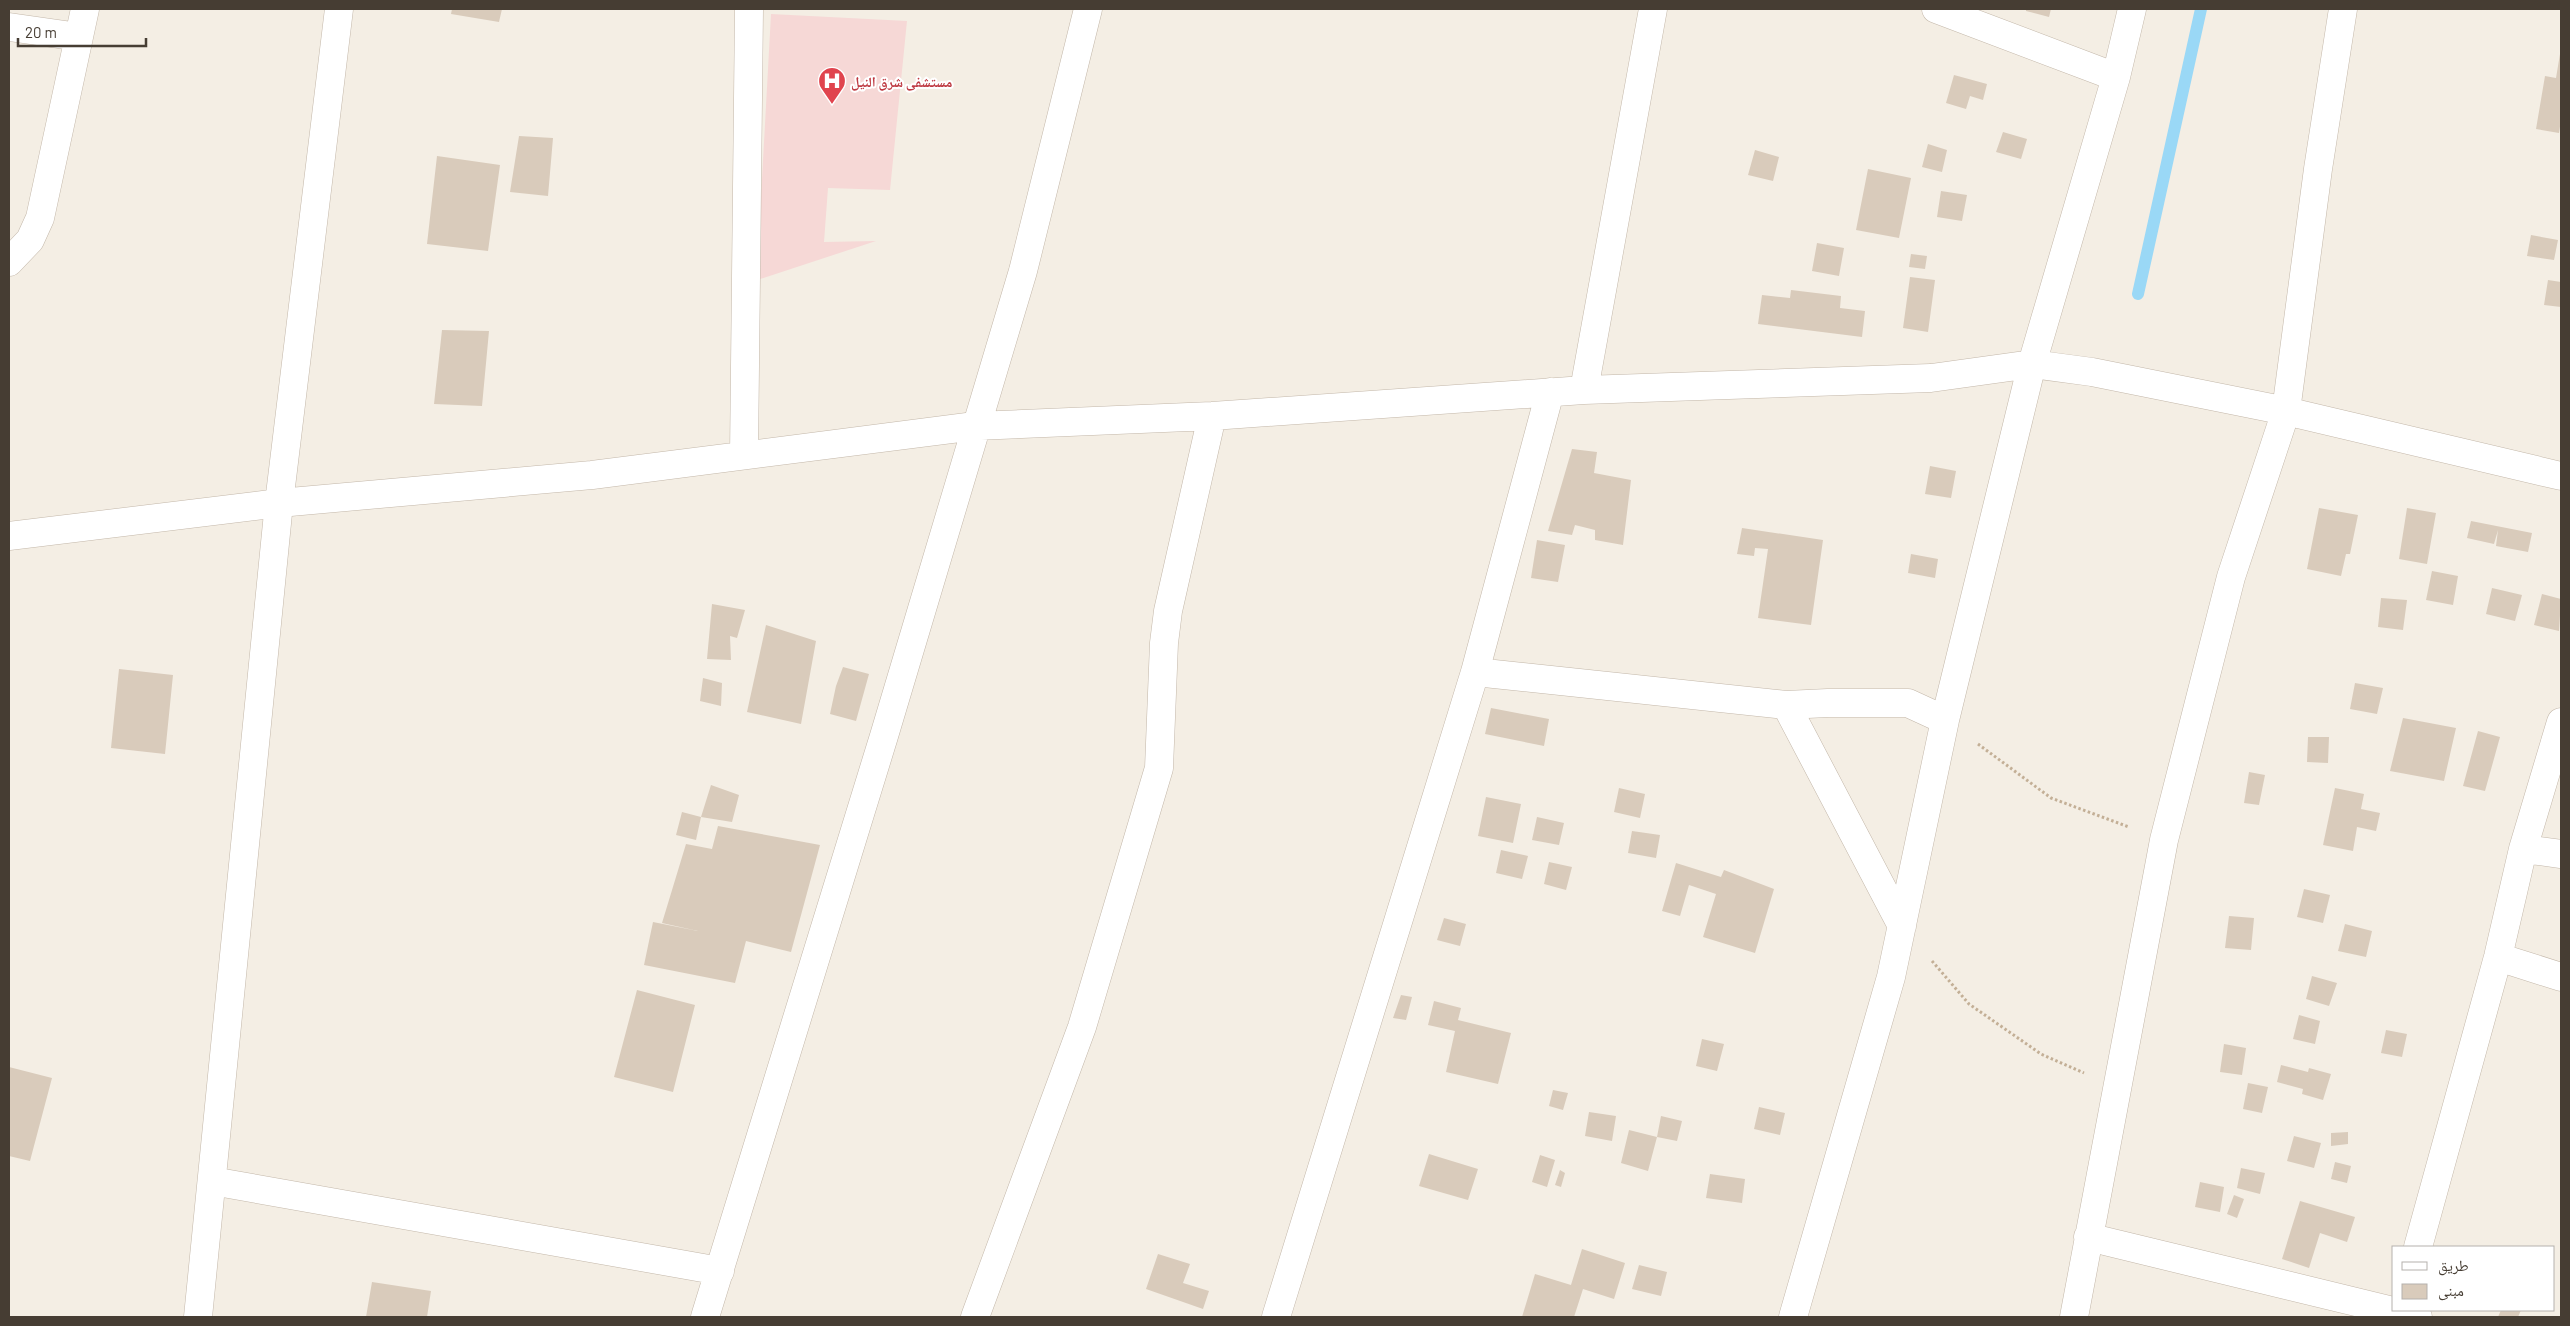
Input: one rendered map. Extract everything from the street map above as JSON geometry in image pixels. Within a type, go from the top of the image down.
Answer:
[{"type":"street","points":[[9,262],[30,240],[40,218],[85,9]]},
{"type":"street","points":[[198,1317],[279,503],[339,9]]},
{"type":"street","points":[[744,455],[749,9]]},
{"type":"street","points":[[705,1317],[884,736],[975,426],[1023,271],[1088,9]]},
{"type":"street","points":[[1584,390],[1653,9]]},
{"type":"street","points":[[1936,9],[2116,77]]},
{"type":"street","points":[[1793,1317],[1889,986],[1945,720],[2032,364],[2116,77],[2132,9]]},
{"type":"street","points":[[2074,1317],[2164,840],[2231,577],[2286,411],[2318,169],[2343,9]]},
{"type":"street","points":[[9,27],[79,37]]},
{"type":"street","points":[[9,536],[279,503],[592,475],[975,426],[1212,416],[1584,390],[1931,378],[2032,364],[2092,372],[2286,411],[2561,476]]},
{"type":"street","points":[[1276,1317],[1474,672],[1550,392]]},
{"type":"street","points":[[975,1317],[1082,1027],[1159,768],[1164,643],[1168,610],[1212,416]]},
{"type":"street","points":[[1474,672],[1786,705],[1828,702],[1908,704],[1945,720]]},
{"type":"street","points":[[1786,705],[1902,926]]},
{"type":"street","points":[[2418,1246],[2498,957],[2523,849],[2561,722]]},
{"type":"street","points":[[2523,849],[2561,854]]},
{"type":"street","points":[[2498,957],[2561,977]]},
{"type":"street","points":[[212,1181],[720,1271]]},
{"type":"street","points":[[2088,1238],[2392,1311]]},
{"type":"street","points":[[2392,1311],[2405,1314]]},
{"type":"path","points":[[1945,720],[2051,798],[2164,840]]},
{"type":"path","points":[[1902,926],[1969,1004],[2041,1054],[2116,1087]]},
{"type":"shaded area","name":"مستشفى شرق النيل","points":[[771,14],[907,21],[890,190],[828,188],[824,242],[876,241],[751,282],[760,216]]},
{"type":"building","points":[[452,9],[502,9],[499,22],[451,14]]},
{"type":"building","points":[[2026,9],[2051,9],[2049,17],[2026,11]]},
{"type":"building","points":[[2560,54],[2561,120],[2559,133],[2536,129],[2545,76],[2556,78]]},
{"type":"building","points":[[1954,75],[1987,84],[1983,100],[1970,96],[1966,109],[1946,103]]},
{"type":"building","points":[[2003,132],[2027,139],[2021,159],[1996,152]]},
{"type":"building","points":[[519,136],[553,138],[548,196],[510,192]]},
{"type":"building","points":[[1928,144],[1947,150],[1942,172],[1922,167]]},
{"type":"building","points":[[1755,150],[1779,157],[1773,181],[1748,175]]},
{"type":"building","points":[[437,156],[500,165],[488,251],[427,244]]},
{"type":"building","points":[[1868,169],[1911,178],[1899,238],[1856,230]]},
{"type":"building","points":[[1941,191],[1967,195],[1962,221],[1937,217]]},
{"type":"building","points":[[2531,235],[2558,240],[2554,260],[2527,256]]},
{"type":"building","points":[[1817,243],[1844,248],[1839,276],[1812,271]]},
{"type":"building","points":[[1911,254],[1927,256],[1925,269],[1909,267]]},
{"type":"building","points":[[1910,277],[1935,280],[1928,332],[1903,328]]},
{"type":"building","points":[[2548,280],[2561,282],[2561,307],[2544,305]]},
{"type":"building","points":[[1791,290],[1841,296],[1840,308],[1865,311],[1862,337],[1758,324],[1762,295],[1790,298]]},
{"type":"building","points":[[442,330],[489,331],[482,406],[434,404]]},
{"type":"building","points":[[1572,449],[1597,452],[1594,473],[1631,480],[1623,545],[1595,540],[1595,530],[1575,525],[1572,535],[1548,531]]},
{"type":"building","points":[[1930,466],[1956,471],[1951,498],[1925,494]]},
{"type":"building","points":[[2319,508],[2358,515],[2350,554],[2346,554],[2341,576],[2307,569]]},
{"type":"building","points":[[2407,508],[2436,513],[2427,564],[2399,559]]},
{"type":"building","points":[[2471,521],[2532,533],[2528,552],[2496,546],[2498,530],[2494,544],[2467,538]]},
{"type":"building","points":[[1742,528],[1823,540],[1811,625],[1758,618],[1768,549],[1755,548],[1754,556],[1737,554]]},
{"type":"building","points":[[1537,540],[1565,545],[1558,582],[1531,578]]},
{"type":"building","points":[[1911,554],[1938,559],[1935,578],[1908,573]]},
{"type":"building","points":[[2432,571],[2458,576],[2453,605],[2426,600]]},
{"type":"building","points":[[2492,588],[2522,595],[2515,621],[2486,614]]},
{"type":"building","points":[[2542,594],[2561,599],[2559,631],[2534,625]]},
{"type":"building","points":[[2381,598],[2407,600],[2403,630],[2378,627]]},
{"type":"building","points":[[712,604],[745,610],[737,638],[730,636],[731,660],[707,659]]},
{"type":"building","points":[[766,625],[816,641],[801,724],[747,712]]},
{"type":"building","points":[[843,667],[869,674],[856,721],[830,714],[836,686]]},
{"type":"building","points":[[119,669],[173,675],[165,754],[111,748]]},
{"type":"building","points":[[703,678],[722,683],[721,706],[700,701]]},
{"type":"building","points":[[2355,683],[2383,688],[2377,714],[2350,709]]},
{"type":"building","points":[[1491,708],[1549,719],[1544,746],[1485,734]]},
{"type":"building","points":[[2403,718],[2456,728],[2444,781],[2390,771]]},
{"type":"building","points":[[2478,731],[2500,737],[2485,791],[2463,786]]},
{"type":"building","points":[[2308,737],[2329,737],[2328,763],[2307,762]]},
{"type":"building","points":[[2249,772],[2265,775],[2259,805],[2244,803]]},
{"type":"building","points":[[711,785],[739,795],[732,822],[701,817]]},
{"type":"building","points":[[1619,788],[1645,794],[1640,818],[1614,812]]},
{"type":"building","points":[[2335,788],[2364,794],[2361,809],[2380,813],[2376,831],[2357,827],[2353,851],[2323,845]]},
{"type":"building","points":[[1486,797],[1521,804],[1513,843],[1478,836]]},
{"type":"building","points":[[682,812],[701,817],[696,840],[676,835]]},
{"type":"building","points":[[1537,817],[1564,823],[1559,845],[1532,840]]},
{"type":"building","points":[[718,826],[820,845],[791,952],[746,941],[735,983],[644,965],[653,922],[698,931],[662,923],[686,844],[712,849]]},
{"type":"building","points":[[1632,831],[1660,835],[1656,858],[1628,853]]},
{"type":"building","points":[[1501,850],[1528,856],[1522,879],[1496,873]]},
{"type":"building","points":[[1549,862],[1572,867],[1566,890],[1544,884]]},
{"type":"building","points":[[1676,863],[1721,877],[1724,870],[1774,889],[1755,953],[1703,937],[1716,894],[1689,885],[1680,916],[1662,911]]},
{"type":"building","points":[[2304,889],[2330,895],[2323,923],[2297,917]]},
{"type":"building","points":[[2229,916],[2254,918],[2251,950],[2225,948]]},
{"type":"building","points":[[1444,918],[1466,924],[1460,946],[1437,940]]},
{"type":"building","points":[[2345,924],[2372,931],[2366,957],[2338,951]]},
{"type":"building","points":[[2312,976],[2337,983],[2329,1006],[2306,999]]},
{"type":"building","points":[[637,990],[695,1005],[673,1092],[614,1077]]},
{"type":"building","points":[[1401,995],[1412,997],[1406,1020],[1393,1018]]},
{"type":"building","points":[[1434,1001],[1461,1008],[1458,1020],[1511,1033],[1498,1084],[1446,1072],[1455,1031],[1428,1025]]},
{"type":"building","points":[[2299,1015],[2320,1021],[2315,1044],[2293,1039]]},
{"type":"building","points":[[2386,1030],[2407,1034],[2402,1057],[2381,1053]]},
{"type":"building","points":[[1702,1039],[1724,1044],[1717,1071],[1696,1066]]},
{"type":"building","points":[[2224,1044],[2246,1048],[2242,1075],[2220,1072]]},
{"type":"building","points":[[2281,1065],[2308,1072],[2309,1068],[2331,1074],[2323,1100],[2302,1094],[2303,1089],[2277,1082]]},
{"type":"building","points":[[9,1067],[52,1078],[30,1161],[9,1156]]},
{"type":"building","points":[[2248,1083],[2268,1087],[2262,1113],[2243,1109]]},
{"type":"building","points":[[1553,1090],[1568,1093],[1563,1110],[1549,1106]]},
{"type":"building","points":[[1759,1107],[1785,1113],[1780,1135],[1754,1129]]},
{"type":"building","points":[[1589,1112],[1616,1116],[1612,1141],[1585,1136]]},
{"type":"building","points":[[1661,1116],[1682,1121],[1677,1141],[1657,1137]]},
{"type":"building","points":[[1629,1130],[1657,1137],[1648,1171],[1621,1163]]},
{"type":"building","points":[[2348,1132],[2348,1144],[2331,1146],[2331,1133]]},
{"type":"building","points":[[2294,1136],[2321,1143],[2314,1168],[2287,1161]]},
{"type":"building","points":[[1429,1154],[1478,1169],[1468,1200],[1419,1186]]},
{"type":"building","points":[[1540,1155],[1555,1160],[1547,1187],[1532,1182]]},
{"type":"building","points":[[2335,1162],[2351,1166],[2347,1183],[2331,1179]]},
{"type":"building","points":[[2241,1168],[2265,1173],[2260,1194],[2237,1188]]},
{"type":"building","points":[[1560,1170],[1565,1173],[1561,1187],[1555,1185]]},
{"type":"building","points":[[1710,1174],[1745,1179],[1742,1203],[1706,1198]]},
{"type":"building","points":[[2200,1182],[2224,1187],[2220,1212],[2195,1207]]},
{"type":"building","points":[[2234,1195],[2244,1199],[2237,1218],[2227,1214]]},
{"type":"building","points":[[2300,1201],[2355,1217],[2347,1242],[2320,1233],[2309,1268],[2282,1259]]},
{"type":"building","points":[[1582,1249],[1625,1263],[1614,1299],[1583,1289],[1574,1317],[1522,1317],[1535,1274],[1571,1285]]},
{"type":"building","points":[[1158,1254],[1190,1264],[1183,1283],[1209,1291],[1203,1309],[1146,1289]]},
{"type":"building","points":[[1639,1265],[1667,1272],[1661,1296],[1632,1289]]},
{"type":"building","points":[[372,1282],[431,1291],[427,1317],[366,1317]]},
{"type":"building","points":[[2501,1311],[2521,1311],[2518,1317],[2498,1317]]},
{"type":"waterway","points":[[2138,294],[2201,9]]},
{"type":"place","name":"مستشفى شرق النيل","points":[[832,105]]}]
